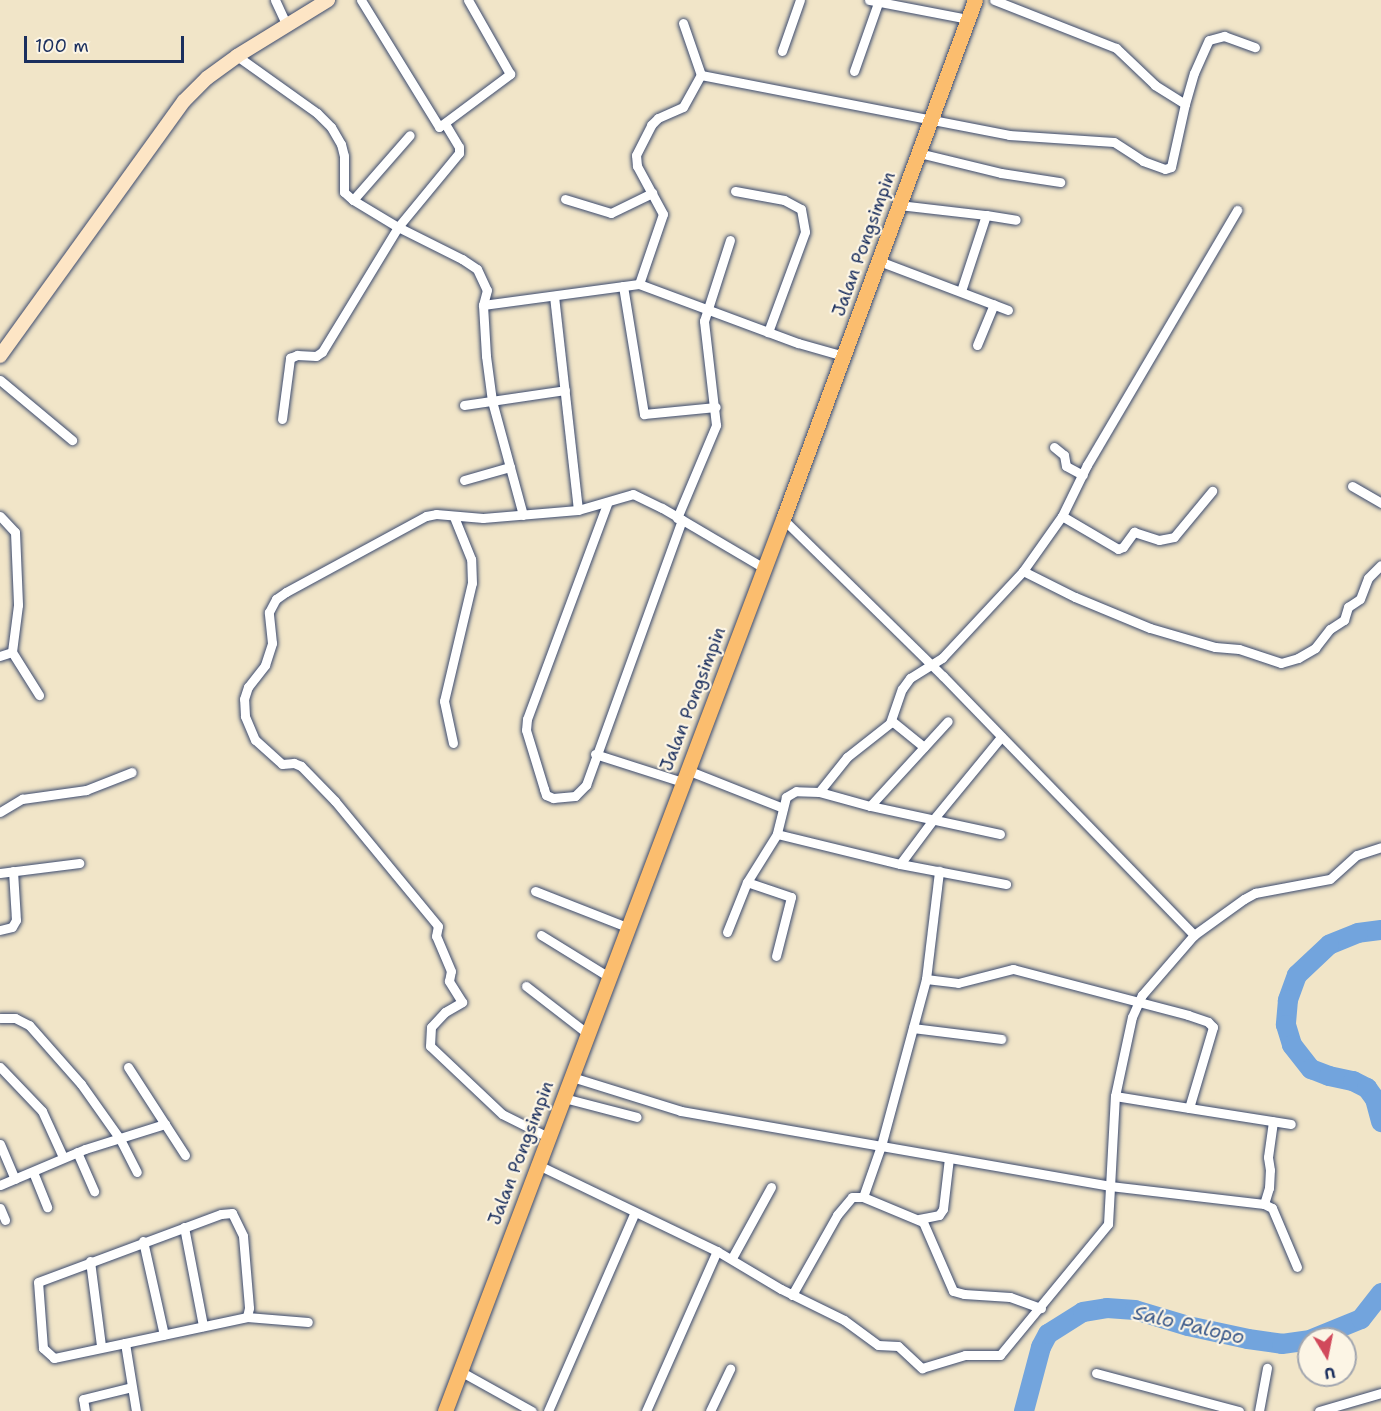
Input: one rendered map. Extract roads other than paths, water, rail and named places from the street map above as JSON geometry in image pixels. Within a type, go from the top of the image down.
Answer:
[{"type":"main road","name":"Jalan Pongsimpin","points":[[445,1411],[536,1164],[564,1098],[783,519],[975,0]]},
{"type":"street","points":[[275,0],[287,26]]},
{"type":"street","points":[[0,356],[179,107],[207,78],[237,56],[328,0]]},
{"type":"street","points":[[361,0],[438,126],[445,124],[510,74],[468,0]]},
{"type":"street","points":[[782,51],[800,0]]},
{"type":"street","points":[[994,0],[1116,48],[1155,85],[1185,104]]},
{"type":"street","points":[[854,71],[876,1],[968,18]]},
{"type":"street","points":[[639,284],[663,218],[661,209],[636,162],[640,145],[657,119],[684,105],[700,75],[683,23]]},
{"type":"street","points":[[700,75],[932,118],[1009,135],[1114,142],[1143,161],[1165,169],[1171,167],[1174,162],[1185,104],[1194,73],[1209,40],[1224,36],[1255,47]]},
{"type":"street","points":[[237,56],[317,113],[331,127],[341,144],[344,156],[344,192],[353,200],[398,227],[473,265],[487,290],[483,305],[492,401],[523,515]]},
{"type":"street","points":[[282,418],[290,359],[297,355],[316,357],[322,352],[398,227],[459,153],[459,147],[445,124]]},
{"type":"street","points":[[353,200],[410,135]]},
{"type":"street","points":[[919,153],[1000,173],[1060,182]]},
{"type":"street","points":[[735,191],[784,200],[801,209],[805,232],[768,332]]},
{"type":"street","points":[[565,199],[611,213],[652,193]]},
{"type":"street","points":[[899,205],[1016,220]]},
{"type":"street","points":[[819,792],[846,757],[891,721],[905,684],[910,678],[932,666],[1023,571],[1062,516],[1083,475],[1237,210]]},
{"type":"street","points":[[961,291],[986,215]]},
{"type":"street","points":[[608,504],[526,725],[544,789],[550,797],[571,797],[581,793],[680,519],[713,435],[716,408],[704,325],[707,309],[730,240]]},
{"type":"street","points":[[879,261],[1008,310]]},
{"type":"street","points":[[483,305],[639,284],[768,332],[844,356]]},
{"type":"street","points":[[623,286],[644,414],[716,408]]},
{"type":"street","points":[[554,296],[578,510]]},
{"type":"street","points":[[977,345],[994,304]]},
{"type":"street","points":[[0,381],[72,440]]},
{"type":"street","points":[[464,405],[565,390]]},
{"type":"street","points":[[1054,447],[1064,455],[1066,466],[1083,475]]},
{"type":"street","points":[[464,480],[510,467]]},
{"type":"street","points":[[1352,486],[1381,503]]},
{"type":"street","points":[[1062,516],[1118,549],[1124,547],[1134,532],[1159,540],[1174,537],[1212,491]]},
{"type":"street","points":[[548,1137],[498,1110],[430,1046],[431,1027],[462,1001],[449,981],[452,971],[436,936],[438,926],[335,801],[301,766],[294,763],[282,764],[256,741],[244,708],[245,693],[265,665],[272,643],[268,614],[276,599],[312,577],[426,516],[483,518],[578,510],[608,504],[635,494],[764,567]]},
{"type":"street","points":[[0,516],[16,534],[18,605],[12,652],[39,695]]},
{"type":"street","points":[[453,743],[444,701],[472,583],[471,559],[454,517]]},
{"type":"street","points":[[783,519],[932,666],[1194,935]]},
{"type":"street","points":[[1023,571],[1075,597],[1150,628],[1215,648],[1239,649],[1281,663],[1298,658],[1319,645],[1331,628],[1344,620],[1348,607],[1360,599],[1368,578],[1381,565]]},
{"type":"street","points":[[0,656],[12,652]]},
{"type":"street","points":[[891,721],[924,747]]},
{"type":"street","points":[[870,806],[948,721]]},
{"type":"street","points":[[900,864],[1000,737]]},
{"type":"street","points":[[595,754],[685,776],[783,808]]},
{"type":"street","points":[[0,812],[22,800],[86,790],[132,772]]},
{"type":"street","points":[[727,932],[747,882],[777,834],[786,797],[793,791],[819,792],[932,821],[1000,834]]},
{"type":"street","points":[[777,834],[900,864],[1006,884]]},
{"type":"street","points":[[536,1164],[732,1258],[792,1295],[844,1320],[878,1345],[898,1346],[922,1368],[965,1354],[994,1357],[1003,1354],[1105,1230],[1110,1215],[1115,1096],[1138,1002],[1194,935],[1250,896],[1330,879],[1357,855],[1381,847]]},
{"type":"street","points":[[0,873],[79,863]]},
{"type":"street","points":[[863,1197],[881,1146],[926,979],[939,871]]},
{"type":"street","points":[[0,930],[12,927],[16,920],[13,872]]},
{"type":"street","points":[[747,882],[791,897],[776,956]]},
{"type":"street","points":[[535,891],[627,927]]},
{"type":"street","points":[[541,934],[609,977]]},
{"type":"street","points":[[926,979],[958,983],[1013,969],[1198,1018],[1214,1027],[1189,1108]]},
{"type":"street","points":[[526,986],[588,1034]]},
{"type":"street","points":[[0,1018],[15,1018],[29,1025],[81,1084],[120,1139],[137,1172]]},
{"type":"street","points":[[914,1028],[1001,1039]]},
{"type":"street","points":[[0,1067],[42,1111],[63,1158]]},
{"type":"street","points":[[128,1067],[185,1155]]},
{"type":"street","points":[[572,1077],[681,1112],[1110,1186],[1264,1203],[1272,1208],[1297,1267]]},
{"type":"street","points":[[1115,1096],[1291,1124]]},
{"type":"street","points":[[564,1098],[636,1117]]},
{"type":"street","points":[[1264,1203],[1269,1188],[1268,1157],[1273,1121]]},
{"type":"street","points":[[0,1185],[77,1152],[165,1124]]},
{"type":"street","points":[[0,1144],[15,1179]]},
{"type":"street","points":[[77,1152],[94,1191]]},
{"type":"street","points":[[792,1295],[837,1215],[852,1197],[863,1197],[904,1216],[919,1219],[939,1215],[943,1209],[949,1158]]},
{"type":"street","points":[[33,1172],[47,1207]]},
{"type":"street","points":[[732,1258],[771,1187]]},
{"type":"street","points":[[0,1208],[5,1220]]},
{"type":"street","points":[[548,1411],[635,1212]]},
{"type":"street","points":[[247,1317],[248,1286],[243,1236],[232,1213],[221,1214],[143,1241],[38,1282],[43,1348],[54,1358],[101,1346],[247,1317],[308,1322]]},
{"type":"street","points":[[919,1219],[924,1223],[952,1291],[1010,1297],[1041,1308]]},
{"type":"street","points":[[184,1227],[203,1326]]},
{"type":"street","points":[[143,1241],[164,1335]]},
{"type":"street","points":[[646,1411],[717,1251]]},
{"type":"street","points":[[90,1261],[101,1346]]},
{"type":"street","points":[[124,1342],[136,1411]]},
{"type":"street","points":[[1259,1411],[1267,1368]]},
{"type":"street","points":[[710,1411],[730,1369]]},
{"type":"street","points":[[460,1371],[532,1411]]},
{"type":"street","points":[[1096,1373],[1239,1411]]},
{"type":"street","points":[[85,1411],[83,1399],[132,1387]]},
{"type":"street","points":[[1319,1411],[1381,1393]]},
{"type":"waterway","name":"Salo Palopo","points":[[1381,930],[1358,933],[1329,945],[1297,975],[1288,1000],[1286,1025],[1292,1045],[1311,1069],[1353,1081],[1367,1088],[1375,1099],[1381,1122]]},
{"type":"waterway","name":"Salo Palopo","points":[[1341,1327],[1361,1319],[1381,1293]]},
{"type":"waterway","name":"Salo Palopo","points":[[1024,1411],[1041,1347],[1048,1334],[1083,1312],[1107,1308],[1135,1310],[1188,1326],[1248,1339],[1282,1344],[1297,1342]]}]
